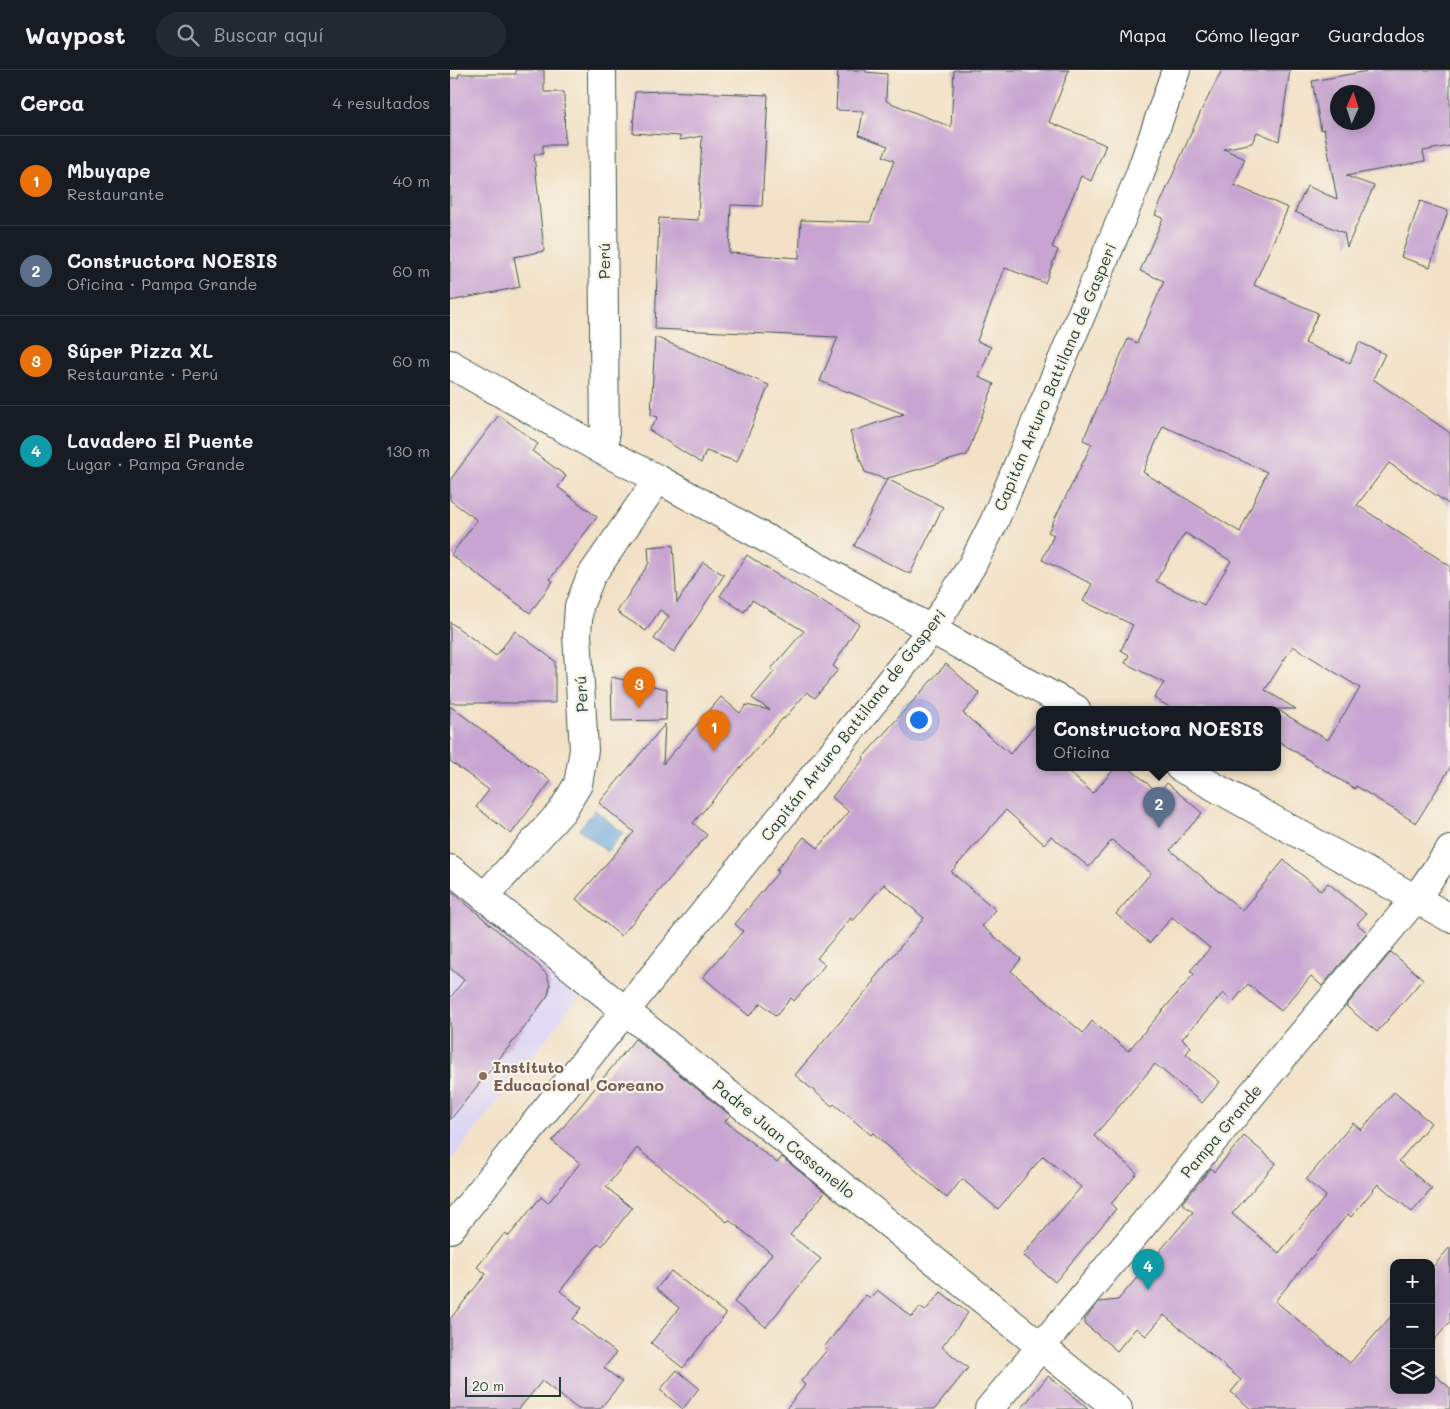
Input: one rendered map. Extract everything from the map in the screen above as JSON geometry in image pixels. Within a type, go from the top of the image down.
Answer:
[{"type":"street","name":"Perú","points":[[602,70],[605,452]]},
{"type":"street","name":"Capitán Arturo Battilana de Gasperi","points":[[450,1229],[932,629],[971,567],[994,522],[1139,177],[1176,70]]},
{"type":"street","points":[[450,364],[605,452],[658,479],[1071,706]]},
{"type":"street","name":"Perú","points":[[484,896],[562,810],[578,784],[584,750],[577,635],[580,606],[591,576],[658,479]]},
{"type":"street","points":[[1186,771],[1450,918]]},
{"type":"street","name":"Pampa Grande","points":[[989,1409],[1416,898],[1450,850]]},
{"type":"street","name":"Padre Juan Cassanello","points":[[450,869],[1118,1409]]},
{"type":"shaded area","name":"Instituto Educacional Coreano","points":[[450,884],[584,991],[450,1162]]},
{"type":"water","points":[[595,810],[623,833],[607,852],[579,829]]},
{"type":"building","points":[[516,70],[544,70],[544,92],[564,92],[565,145],[543,145],[543,154],[534,154],[544,251],[514,257],[520,287],[450,301],[450,78],[458,78],[459,74],[516,74]]},
{"type":"building","points":[[838,70],[866,70],[866,72],[887,74],[886,101],[951,127],[954,70],[1069,70],[1049,122],[1106,145],[1091,181],[1081,176],[1052,247],[1058,250],[1045,283],[1005,268],[977,341],[991,347],[979,377],[994,384],[967,455],[885,479],[865,472],[850,432],[904,414],[820,381],[838,337],[655,329],[659,218],[698,220],[702,136],[680,140],[680,136],[633,133],[635,92],[664,91],[768,95],[762,206],[731,205],[729,253],[799,258],[801,220],[870,222],[894,161],[883,156],[888,146],[859,135],[863,111],[836,110]]},
{"type":"building","points":[[1222,70],[1290,70],[1279,141],[1257,132],[1252,143],[1224,149],[1245,159],[1234,185],[1288,208],[1254,285],[1318,313],[1305,343],[1350,363],[1359,342],[1385,354],[1373,379],[1450,433],[1450,505],[1389,463],[1357,505],[1450,566],[1450,768],[1416,823],[1356,786],[1355,789],[1281,743],[1281,712],[1328,740],[1360,688],[1293,646],[1265,690],[1296,709],[1281,709],[1281,706],[1168,706],[1154,698],[1164,683],[1125,663],[1129,655],[1121,650],[1133,625],[1083,601],[1092,584],[1042,560],[1054,535],[1048,532],[1092,444],[1083,440],[1128,339],[1137,343],[1164,281],[1140,271],[1163,218],[1155,215],[1200,113]],"holes":[[[1163,426],[1267,472],[1240,532],[1143,472]],[[1185,533],[1231,561],[1204,605],[1156,581]]]},
{"type":"building","points":[[1373,70],[1450,70],[1450,146],[1423,151],[1425,161],[1346,176],[1374,186],[1347,247],[1344,233],[1295,212],[1307,186],[1337,199],[1324,129],[1321,130],[1312,81]]},
{"type":"building","points":[[1420,201],[1448,211],[1430,267],[1401,257]]},
{"type":"building","points":[[655,337],[769,385],[737,462],[706,451],[701,463],[649,430],[658,417],[651,415]]},
{"type":"building","points":[[499,415],[538,444],[532,451],[566,476],[558,487],[597,517],[550,579],[553,581],[530,613],[451,555],[477,520],[450,500],[450,480]]},
{"type":"building","points":[[887,479],[943,507],[910,574],[854,546]]},
{"type":"building","points":[[673,545],[677,603],[703,562],[724,575],[674,652],[654,639],[669,616],[660,610],[646,631],[617,612],[649,563],[648,547]]},
{"type":"building","points":[[747,555],[859,624],[833,666],[838,670],[815,698],[807,692],[693,823],[707,835],[621,936],[576,899],[634,832],[599,803],[665,724],[663,764],[721,697],[740,713],[746,705],[770,710],[752,698],[774,672],[771,669],[804,631],[752,600],[744,612],[720,596]]},
{"type":"building","points":[[450,622],[496,656],[515,631],[555,661],[555,703],[450,703]]},
{"type":"building","points":[[946,664],[980,694],[963,713],[1010,754],[1036,725],[1036,771],[1068,771],[1093,793],[1112,771],[1133,771],[1159,793],[1167,783],[1202,813],[1170,850],[1242,910],[1284,860],[1321,891],[1328,883],[1366,914],[1357,924],[1367,932],[1322,986],[1311,976],[1281,1011],[1248,984],[1233,1002],[1223,993],[1182,1039],[1191,1047],[1186,1054],[1220,1082],[1202,1103],[1155,1064],[1094,1136],[1137,1173],[1111,1204],[1116,1209],[1055,1282],[1023,1255],[1081,1187],[1043,1156],[998,1209],[962,1179],[947,1198],[873,1133],[871,1135],[834,1104],[832,1106],[795,1075],[875,981],[873,980],[924,918],[884,884],[853,921],[851,918],[817,958],[825,965],[794,1001],[791,998],[776,1016],[761,1003],[749,1016],[703,977],[743,931],[735,924],[779,871],[776,870],[804,837],[818,848],[849,812],[832,797],[864,759],[863,757]],"holes":[[[1006,810],[1044,844],[1051,836],[1089,867],[1112,840],[1151,873],[1116,914],[1150,943],[1172,917],[1210,948],[1190,971],[1194,974],[1128,1051],[1092,1021],[1083,1033],[1011,971],[1021,959],[982,926],[996,910],[951,872]]]},
{"type":"building","points":[[611,677],[667,689],[666,720],[612,721]]},
{"type":"building","points":[[450,706],[551,781],[511,834],[476,807],[489,790],[450,761]]},
{"type":"building","name":"Instituto Educacional Coreano","points":[[450,890],[539,966],[547,975],[550,985],[548,995],[524,1028],[450,1120],[450,998],[464,980],[450,968]]},
{"type":"building","points":[[1391,952],[1423,979],[1377,1032],[1346,1006]]},
{"type":"building","points":[[635,1039],[730,1115],[725,1121],[777,1163],[782,1157],[825,1192],[790,1235],[821,1259],[766,1327],[734,1302],[772,1254],[729,1220],[727,1222],[637,1148],[606,1187],[632,1208],[602,1246],[599,1243],[560,1291],[582,1308],[573,1319],[616,1353],[604,1368],[622,1382],[600,1409],[578,1409],[542,1381],[519,1409],[450,1409],[450,1319],[486,1274],[477,1267],[505,1233],[509,1236],[541,1197],[548,1203],[580,1163],[552,1141]]},
{"type":"building","points":[[1394,1092],[1431,1123],[1399,1161],[1432,1189],[1412,1212],[1378,1184],[1351,1217],[1348,1214],[1275,1301],[1350,1363],[1390,1318],[1390,1394],[1435,1394],[1435,1375],[1450,1388],[1450,1409],[1251,1409],[1231,1392],[1241,1380],[1164,1315],[1146,1336],[1136,1328],[1117,1351],[1085,1324],[1085,1319],[1099,1302],[1118,1300],[1193,1212],[1182,1203],[1211,1168],[1214,1172],[1244,1136],[1276,1163],[1232,1214],[1279,1253],[1326,1196],[1306,1180],[1353,1123],[1361,1130]]},
{"type":"building","points":[[1450,1247],[1450,1322],[1435,1339],[1435,1304],[1435,1264]]},
{"type":"building","points":[[671,1271],[726,1314],[683,1368],[651,1343],[679,1308],[656,1289]]},
{"type":"building","points":[[877,1290],[912,1317],[920,1307],[925,1311],[941,1292],[968,1313],[942,1347],[968,1368],[935,1409],[786,1409],[805,1385],[801,1381],[827,1350],[824,1347],[866,1295],[870,1298]]},
{"type":"building","points":[[677,1370],[699,1388],[683,1409],[660,1390]]},
{"type":"building","points":[[1048,1376],[1088,1409],[1021,1409]]},
{"type":"place","name":"Súper Pizza XL","points":[[639,708]]},
{"type":"place","name":"Mbuyape","points":[[714,751]]},
{"type":"place","name":"Constructora NOESIS","points":[[1159,828]]},
{"type":"place","name":"Instituto Educacional Coreano","points":[[483,1076]]},
{"type":"place","name":"Lavadero El Puente","points":[[1148,1290]]}]
